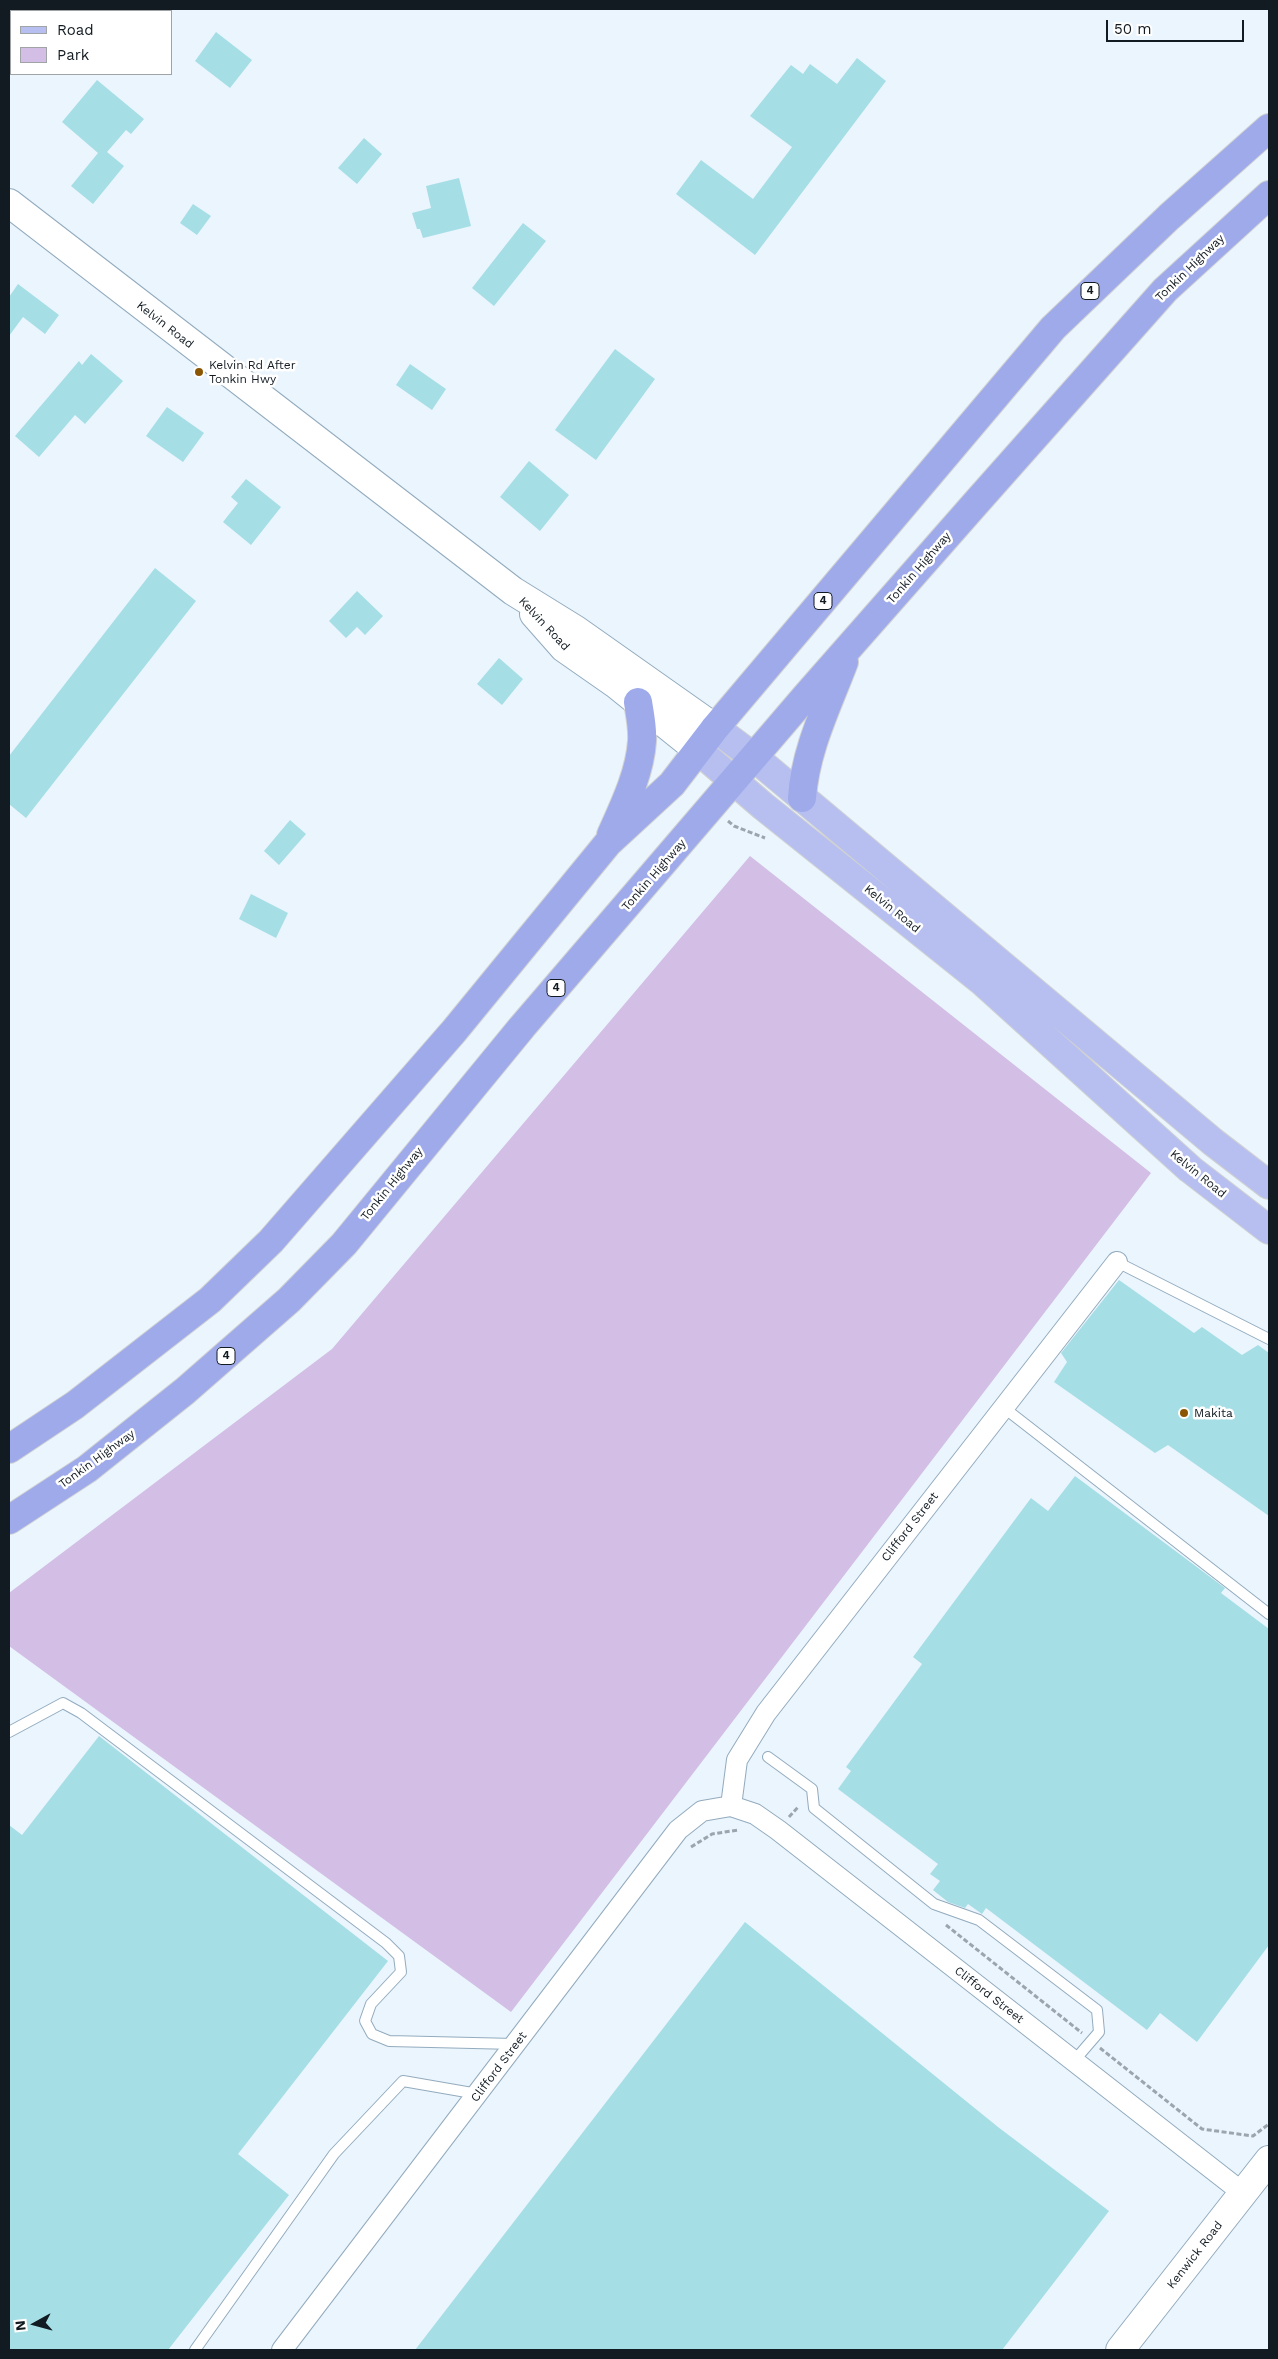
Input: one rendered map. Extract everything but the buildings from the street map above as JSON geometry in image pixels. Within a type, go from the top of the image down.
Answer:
[{"type":"highway","name":"4","points":[[9,1449],[75,1405],[203,1306],[271,1241],[454,1031],[608,843],[672,784],[715,728],[1053,328],[1176,211],[1269,128]]},
{"type":"highway","name":"Tonkin Highway","points":[[9,1520],[87,1469],[130,1435],[289,1300],[344,1244],[522,1027],[851,645],[1165,290],[1269,195]]},
{"type":"highway","points":[[802,798],[810,750],[851,645]]},
{"type":"highway","points":[[608,843],[627,799],[641,751],[641,722],[638,702]]},
{"type":"main road","name":"Kelvin Road","points":[[9,204],[513,591],[576,630],[715,728],[754,758],[1206,1136],[1269,1184]]},
{"type":"main road","name":"Kelvin Road","points":[[513,591],[564,648],[638,702],[734,782],[983,982],[1190,1169],[1269,1230]]},
{"type":"main road","name":"Kenwick Road","points":[[1120,2350],[1269,2160]]},
{"type":"street","name":"Clifford Street","points":[[731,1806],[737,1760],[766,1713],[1003,1406],[1117,1262]]},
{"type":"street","name":"Clifford Street","points":[[282,2350],[678,1830],[702,1811],[731,1806],[754,1814],[778,1830],[1243,2193]]},
{"type":"lane","points":[[1117,1262],[1269,1339]]},
{"type":"lane","points":[[1003,1406],[1269,1614]]},
{"type":"lane","points":[[9,1732],[63,1703],[81,1713],[386,1943],[399,1956],[401,1972],[371,2004],[365,2021],[372,2034],[389,2041],[516,2044]]},
{"type":"lane","points":[[768,1757],[812,1789],[814,1808],[934,1904],[979,1920],[1097,2010],[1099,2032],[1074,2061]]},
{"type":"lane","points":[[195,2350],[334,2154],[403,2081],[478,2094]]},
{"type":"path","points":[[778,1830],[798,1806],[806,1812]]},
{"type":"path","points":[[684,1854],[690,1847],[712,1834],[735,1829],[741,1831]]},
{"type":"path","points":[[945,1923],[1202,2129],[1253,2136],[1269,2124]]},
{"type":"green space","points":[[750,856],[1151,1173],[511,2012],[9,1646],[9,1593],[332,1349]]},
{"type":"place","name":"Kelvin Rd After Tonkin Hwy","points":[[199,372]]},
{"type":"place","name":"Makita","points":[[1184,1413]]}]
